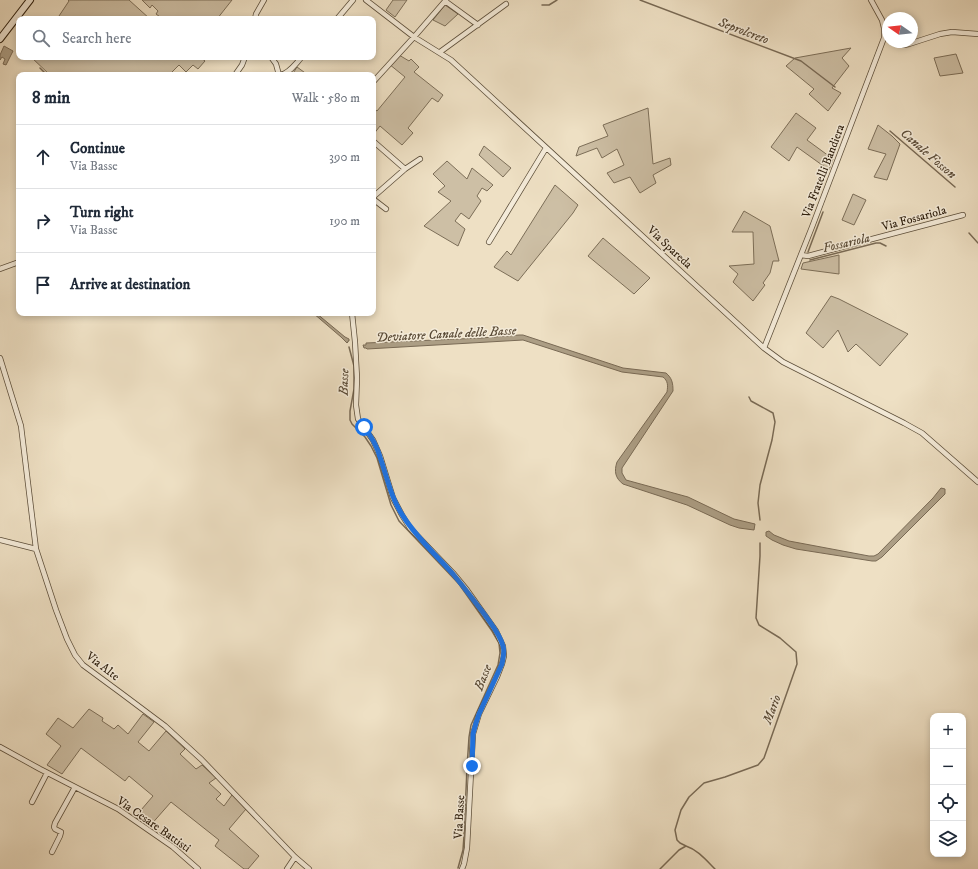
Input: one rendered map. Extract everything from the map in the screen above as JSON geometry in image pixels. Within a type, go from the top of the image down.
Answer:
[{"type":"street","points":[[17,16],[30,0]]},
{"type":"street","points":[[255,16],[264,0]]},
{"type":"street","points":[[340,16],[353,0]]},
{"type":"street","name":"Via Spareda","points":[[366,0],[414,37],[451,60],[764,348],[783,362],[904,423],[922,434],[978,482]]},
{"type":"street","name":"Via Fratelli Bandiera","points":[[872,0],[882,20]]},
{"type":"street","points":[[376,79],[446,1],[478,25]]},
{"type":"street","points":[[440,52],[506,4]]},
{"type":"street","points":[[0,38],[16,18]]},
{"type":"street","points":[[918,41],[952,32],[978,34]]},
{"type":"street","name":"Via Fratelli Bandiera","points":[[764,348],[882,48]]},
{"type":"street","points":[[237,72],[244,60]]},
{"type":"street","points":[[273,60],[278,72]]},
{"type":"street","points":[[287,72],[299,60]]},
{"type":"street","points":[[376,144],[405,169]]},
{"type":"street","points":[[489,242],[546,148]]},
{"type":"street","points":[[376,195],[405,169],[420,159]]},
{"type":"street","points":[[376,200],[386,208]]},
{"type":"street","name":"Via Fossariola","points":[[801,256],[808,256],[963,215]]},
{"type":"street","points":[[0,269],[16,263]]},
{"type":"street","name":"Via Basse","points":[[352,316],[357,378],[356,405],[358,419],[373,440],[380,456],[393,498],[410,528],[467,590],[496,631],[503,646],[504,656],[502,664],[479,714],[473,734],[467,848],[462,869]]},
{"type":"street","name":"Via Alte","points":[[0,358],[21,426],[36,548],[56,610],[75,655],[83,665],[116,688],[165,726],[202,760],[295,857],[309,869]]},
{"type":"street","points":[[0,540],[36,548]]},
{"type":"street","name":"Via Cesare Battisti","points":[[0,747],[75,788],[118,809],[172,847],[198,869]]},
{"type":"street","points":[[32,802],[47,773]]},
{"type":"street","points":[[52,852],[61,832],[54,827],[55,823],[75,788]]},
{"type":"street","points":[[287,869],[295,857]]},
{"type":"shaded area","points":[[68,0],[129,0],[147,16],[59,16],[69,1]]},
{"type":"shaded area","points":[[142,0],[232,0],[219,16],[159,16],[156,14],[158,11],[152,5],[150,8]]},
{"type":"shaded area","points":[[393,0],[407,0],[395,17],[386,10]]},
{"type":"shaded area","points":[[445,5],[458,14],[445,26],[433,20]]},
{"type":"shaded area","points":[[4,46],[13,51],[6,65],[3,64],[5,59],[2,57],[0,60],[0,55]]},
{"type":"shaded area","points":[[851,48],[842,58],[849,66],[832,88],[841,93],[828,111],[809,94],[814,89],[786,66],[795,58]]},
{"type":"shaded area","points":[[956,54],[963,73],[940,76],[934,58]]},
{"type":"shaded area","points":[[399,55],[409,61],[411,59],[419,67],[414,72],[443,95],[438,102],[432,98],[408,128],[413,133],[402,145],[380,126],[376,131],[376,110],[377,111],[405,77],[389,64]]},
{"type":"shaded area","points":[[34,60],[205,61],[198,69],[193,65],[186,72],[179,65],[172,72],[47,72]]},
{"type":"shaded area","points":[[297,67],[304,72],[294,72]]},
{"type":"shaded area","points":[[648,108],[653,164],[670,158],[671,165],[653,175],[656,183],[640,193],[630,177],[614,183],[607,173],[624,165],[617,149],[602,158],[597,148],[576,156],[579,147],[608,136],[603,125]]},
{"type":"shaded area","points":[[796,113],[816,128],[807,140],[833,159],[829,170],[797,147],[789,161],[771,147]]},
{"type":"shaded area","points":[[878,125],[900,144],[887,180],[874,177],[886,154],[868,149]]},
{"type":"shaded area","points":[[484,146],[511,168],[503,177],[479,155]]},
{"type":"shaded area","points":[[447,161],[467,179],[472,168],[493,185],[487,191],[482,188],[477,196],[481,201],[469,219],[461,213],[455,221],[465,229],[458,246],[424,226],[451,201],[438,192],[445,186],[433,174]]},
{"type":"shaded area","points":[[555,185],[578,205],[518,281],[494,267],[507,251],[511,255]]},
{"type":"shaded area","points":[[853,194],[866,200],[854,225],[842,220]]},
{"type":"shaded area","points":[[744,211],[770,226],[779,261],[773,261],[770,273],[763,283],[765,285],[753,301],[733,282],[738,274],[729,266],[754,264],[753,232],[732,232]]},
{"type":"shaded area","points":[[603,238],[650,278],[634,294],[588,256]]},
{"type":"shaded area","points":[[839,255],[839,274],[801,269],[803,263]]},
{"type":"shaded area","points":[[831,296],[908,334],[880,366],[856,344],[848,352],[838,330],[823,348],[806,333]]},
{"type":"shaded area","points":[[316,316],[320,316],[349,339],[349,341],[347,343]]},
{"type":"shaded area","points":[[523,335],[623,368],[666,373],[672,381],[673,391],[622,468],[622,473],[626,480],[688,497],[734,519],[755,524],[754,530],[730,525],[687,505],[623,484],[618,479],[615,471],[617,462],[667,392],[667,383],[663,377],[622,372],[523,340],[367,349],[364,348],[363,345],[366,345],[366,343]]},
{"type":"shaded area","points":[[941,488],[945,489],[945,494],[882,557],[876,561],[796,549],[783,545],[766,536],[766,532],[769,531],[774,535],[789,541],[874,556],[878,554]]},
{"type":"shaded area","points":[[89,709],[103,718],[102,721],[114,729],[118,725],[128,734],[143,714],[154,722],[138,742],[149,751],[166,731],[185,749],[180,754],[196,769],[202,765],[216,778],[209,783],[221,794],[216,799],[224,806],[232,795],[246,809],[229,829],[259,856],[248,869],[244,869],[215,846],[219,840],[171,802],[149,827],[135,817],[153,796],[129,776],[125,781],[81,748],[62,774],[47,765],[61,746],[46,734],[58,718],[73,728]]},
{"type":"waterway","name":"Seprolcreto","points":[[542,5],[549,5],[557,0]]},
{"type":"waterway","name":"Seprolcreto","points":[[640,0],[801,61],[835,87]]},
{"type":"waterway","name":"Basse","points":[[40,68],[44,72]]},
{"type":"waterway","name":"Canale Fosson","points":[[890,131],[955,187]]},
{"type":"waterway","points":[[808,252],[823,212]]},
{"type":"waterway","name":"Fossariola","points":[[969,233],[978,243]]},
{"type":"waterway","name":"Fossariola","points":[[810,260],[876,243],[886,246]]},
{"type":"waterway","name":"Basse","points":[[349,347],[354,366],[354,389],[350,420],[365,437],[377,458],[391,505],[399,521],[459,584],[499,643],[500,653],[498,665],[471,725],[467,768],[463,850],[458,868]]},
{"type":"waterway","name":"Mario","points":[[749,397],[751,401],[773,413],[775,422],[772,440],[760,485],[758,503],[760,520]]},
{"type":"waterway","name":"Mario","points":[[686,846],[677,840],[675,830],[681,810],[689,797],[704,783],[758,765],[764,758],[797,664],[796,652],[780,638],[759,625],[756,618],[760,543]]},
{"type":"waterway","name":"Mario","points":[[660,869],[679,850],[686,846],[698,853],[715,869]]},
{"type":"route","points":[[364,427],[373,440],[380,456],[393,498],[410,528],[467,590],[496,631],[503,646],[504,656],[502,664],[479,714],[473,734],[472,766]]},
{"type":"water label","name":"Deviatore Canale delle Basse","points":[[446,333]]}]
